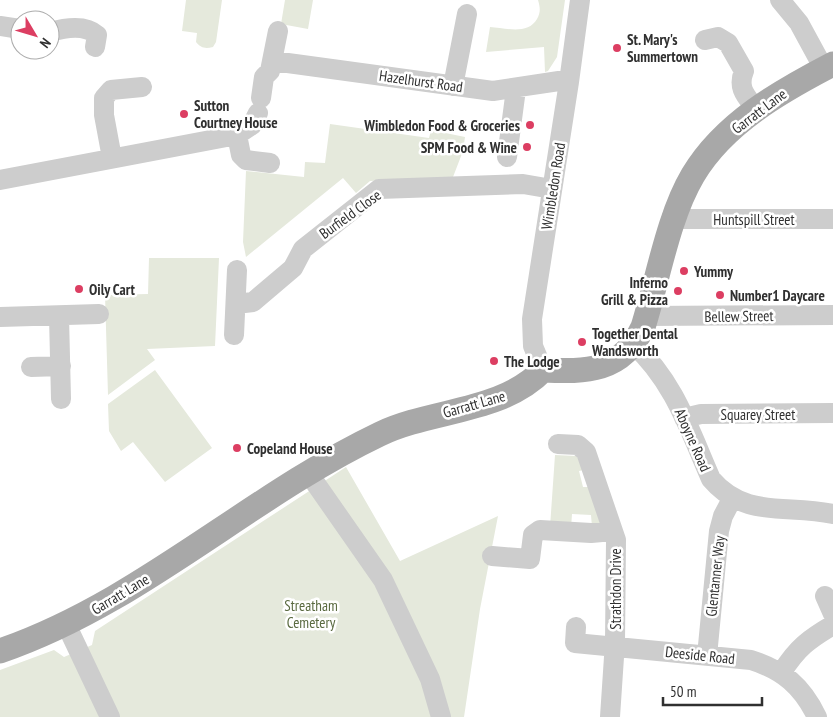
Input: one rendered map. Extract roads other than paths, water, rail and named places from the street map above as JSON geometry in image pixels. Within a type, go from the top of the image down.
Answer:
[{"type":"main road","name":"Garratt Lane","points":[[0,651],[102,607],[309,474],[345,452],[389,430],[413,421],[474,406],[516,391],[529,384],[543,370],[568,371],[604,366],[616,361],[639,335],[676,216],[687,187],[704,159],[756,109],[783,91],[828,67]]},
{"type":"street","name":"Wimbledon Road","points":[[543,370],[533,346],[532,319],[580,0]]},
{"type":"street","points":[[780,0],[799,23],[828,67]]},
{"type":"street","points":[[453,86],[466,14]]},
{"type":"street","points":[[60,30],[68,28],[92,31],[97,35],[95,47]]},
{"type":"street","points":[[0,180],[237,135],[252,124],[260,105],[264,77],[270,71],[278,31]]},
{"type":"street","points":[[705,40],[718,37],[728,43],[744,71],[733,83],[756,109]]},
{"type":"street","name":"Hazelhurst Road","points":[[272,61],[493,91],[559,81],[569,82]]},
{"type":"street","points":[[112,158],[104,115],[104,98],[111,90],[142,86]]},
{"type":"street","points":[[507,157],[502,134],[516,89]]},
{"type":"street","points":[[237,135],[241,155],[246,160],[270,163]]},
{"type":"street","name":"Burfield Close","points":[[236,304],[253,302],[293,268],[303,249],[379,189],[523,184],[552,189]]},
{"type":"street","name":"Huntspill Street","points":[[676,216],[685,219],[833,219]]},
{"type":"street","points":[[234,335],[237,270]]},
{"type":"street","points":[[0,317],[99,314]]},
{"type":"street","name":"Bellew Street","points":[[646,316],[833,315]]},
{"type":"street","points":[[59,316],[62,399]]},
{"type":"street","name":"Aboyne Road","points":[[633,344],[664,378],[684,418],[710,479],[721,490],[732,499],[755,506],[833,514]]},
{"type":"street","points":[[31,367],[61,366]]},
{"type":"street","name":"Squarey Street","points":[[684,418],[701,414],[833,413]]},
{"type":"street","name":"Strathdon Drive","points":[[558,444],[578,445],[586,452],[616,540],[615,647],[610,717]]},
{"type":"street","points":[[309,474],[380,574],[430,679],[441,717]]},
{"type":"street","name":"Glentanner Way","points":[[707,656],[719,531],[723,516],[732,499]]},
{"type":"street","name":"Strathdon Drive","points":[[492,556],[530,559],[533,536],[540,530],[613,531]]},
{"type":"street","points":[[66,624],[110,717]]},
{"type":"street","points":[[782,672],[792,656],[805,642],[833,625]]},
{"type":"street","name":"Strathdon Drive","points":[[576,627],[575,643],[615,647]]},
{"type":"street","name":"Deeside Road","points":[[615,647],[751,660],[782,672],[800,690],[816,717]]},
{"type":"place","name":"St. Mary's Summertown","points":[[617,48]]},
{"type":"place","name":"Sutton Courtney House","points":[[184,114]]},
{"type":"place","name":"Wimbledon Food & Groceries","points":[[530,125]]},
{"type":"place","name":"SPM Food & Wine","points":[[527,147]]},
{"type":"place","name":"Yummy","points":[[684,271]]},
{"type":"place","name":"Oily Cart","points":[[79,289]]},
{"type":"place","name":"Inferno Grill & Pizza","points":[[678,291]]},
{"type":"place","name":"Number1 Daycare","points":[[720,295]]},
{"type":"place","name":"Together Dental Wandsworth","points":[[582,342]]},
{"type":"place","name":"The Lodge","points":[[494,361]]},
{"type":"place","name":"Copeland House","points":[[237,448]]},
{"type":"park label","name":"Streatham Cemetery","points":[[311,614]]}]
